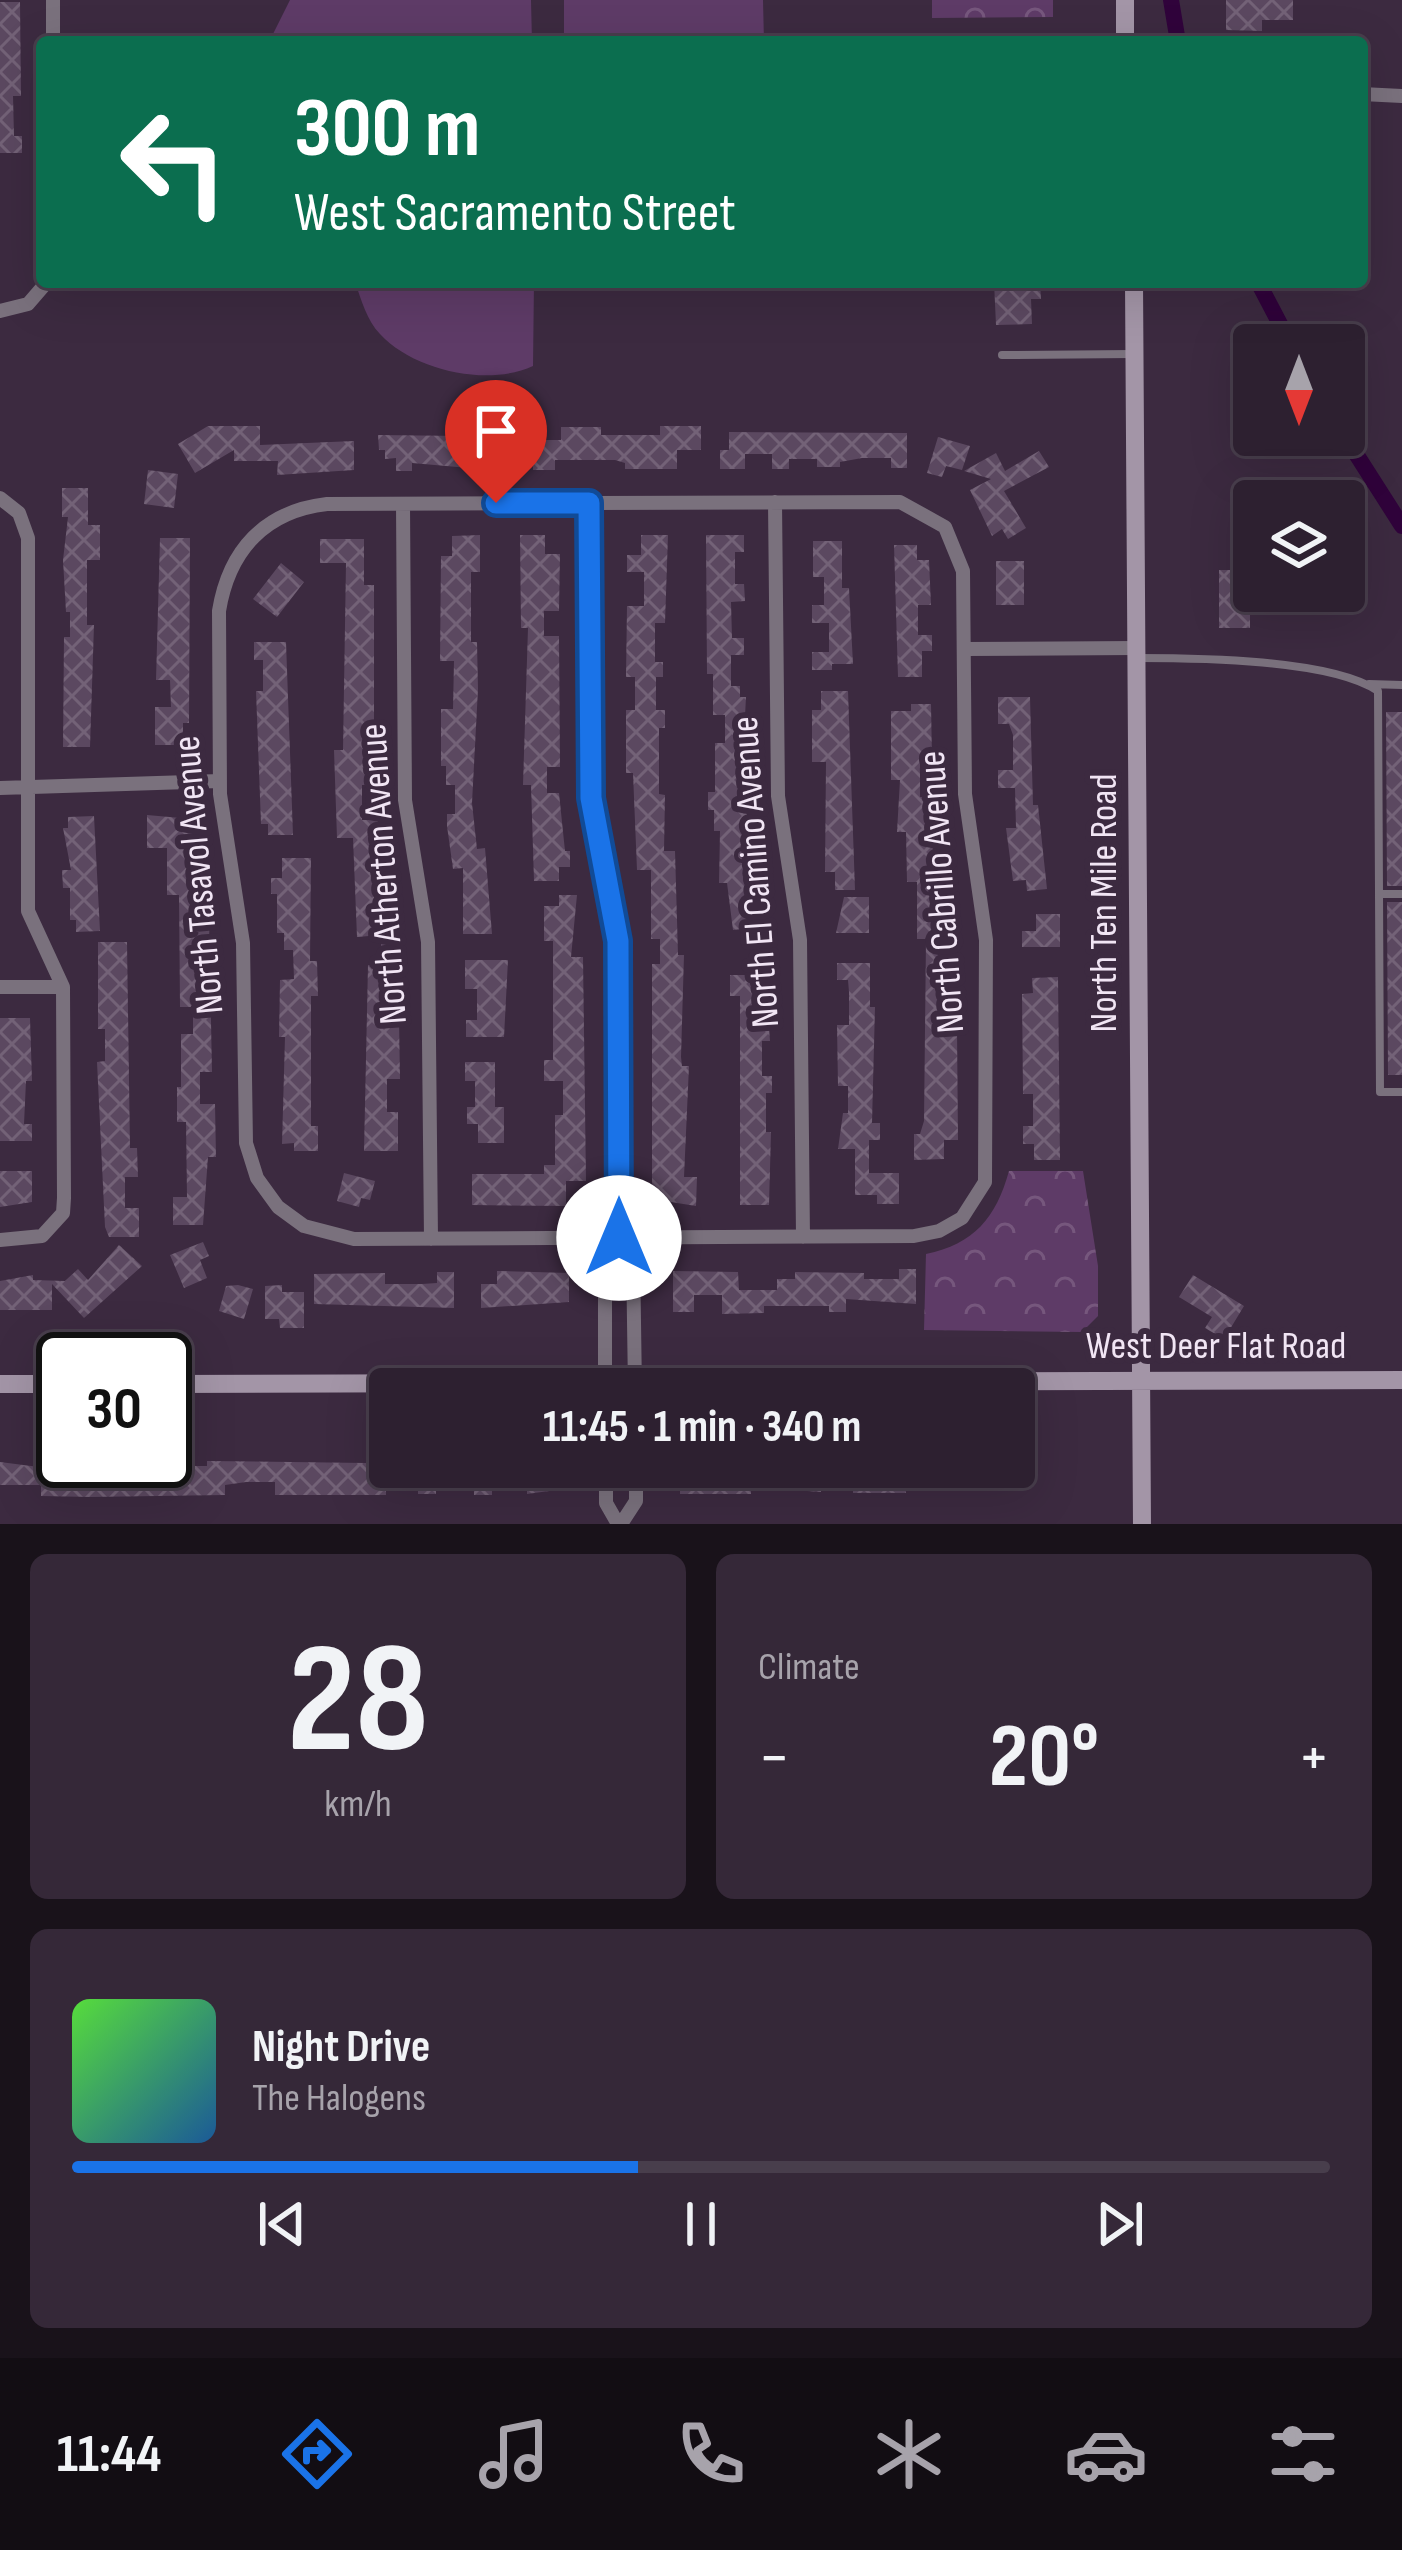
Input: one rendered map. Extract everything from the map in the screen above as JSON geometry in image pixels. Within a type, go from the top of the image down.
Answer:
[{"type":"main road","points":[[1125,0],[1125,36]]},
{"type":"main road","name":"North Ten Mile Road","points":[[1134,288],[1142,1524]]},
{"type":"main road","name":"West Deer Flat Road","points":[[1035,1381],[1402,1379]]},
{"type":"main road","points":[[0,1384],[36,1384]]},
{"type":"main road","name":"West Deer Flat Road","points":[[192,1384],[369,1384]]},
{"type":"street","points":[[53,0],[53,36]]},
{"type":"street","points":[[1368,94],[1402,96]]},
{"type":"street","points":[[3,311],[28,304],[42,288]]},
{"type":"street","points":[[0,498],[19,513],[28,538],[28,911],[63,987],[64,1198],[55,1227],[27,1240],[0,1240]]},
{"type":"street","points":[[404,504],[775,502]]},
{"type":"street","name":"North Cabrillo Avenue","points":[[775,502],[900,502],[930,515],[956,545],[963,571],[965,794],[986,940],[985,1182],[962,1218],[939,1231],[914,1236],[802,1237]]},
{"type":"street","name":"North El Camino Avenue","points":[[775,502],[778,796],[800,940],[802,1237]]},
{"type":"street","points":[[589,503],[591,798],[618,941],[619,1238],[605,1255],[605,1368]]},
{"type":"street","name":"North Tasavol Avenue","points":[[404,504],[306,507],[276,518],[251,537],[223,584],[219,611],[220,781],[243,943],[246,1143],[257,1178],[278,1207],[304,1226],[333,1237],[431,1239]]},
{"type":"street","name":"North Atherton Avenue","points":[[404,504],[405,800],[428,942],[431,1239]]},
{"type":"street","points":[[964,649],[1136,653]]},
{"type":"street","points":[[0,788],[26,783],[220,781]]},
{"type":"street","points":[[0,987],[63,987]]},
{"type":"street","points":[[431,1239],[802,1237]]},
{"type":"street","points":[[619,1238],[633,1254],[635,1368]]},
{"type":"street","points":[[606,1488],[606,1503],[619,1524],[636,1501],[636,1488]]},
{"type":"lane","points":[[1002,355],[1134,353]]},
{"type":"lane","points":[[1136,653],[1256,663],[1367,684],[1402,685]]},
{"type":"lane","points":[[1367,684],[1378,691],[1380,714],[1380,1092],[1402,1092]]},
{"type":"lane","points":[[1380,894],[1402,894]]},
{"type":"green space","points":[[290,0],[531,0],[532,36],[272,36]]},
{"type":"green space","points":[[564,0],[763,0],[764,36],[564,36]]},
{"type":"green space","points":[[932,0],[1053,0],[1053,17],[932,18]]},
{"type":"green space","points":[[357,288],[534,288],[533,366],[474,375],[432,366],[395,347],[375,329]]},
{"type":"green space","points":[[1009,1171],[1083,1171],[1098,1266],[1098,1316],[1082,1332],[924,1330],[926,1254],[957,1243],[981,1226]]},
{"type":"building","points":[[1226,0],[1293,0],[1293,20],[1262,20],[1262,31],[1226,30]]},
{"type":"building","points":[[0,2],[20,2],[21,96],[13,96],[14,136],[22,136],[22,153],[0,153]]},
{"type":"building","points":[[994,288],[1040,288],[1041,299],[1031,299],[1032,324],[996,325]]},
{"type":"building","points":[[208,426],[260,426],[260,445],[354,441],[354,470],[277,475],[278,461],[234,461],[234,450],[195,473],[178,444]]},
{"type":"building","points":[[660,426],[701,426],[701,450],[677,450],[677,469],[625,469],[625,463],[615,460],[555,460],[555,470],[533,470],[533,463],[519,463],[519,440],[561,440],[561,427],[601,427],[601,435],[660,435]]},
{"type":"building","points":[[464,432],[494,432],[494,456],[480,456],[480,469],[412,463],[412,471],[396,471],[396,458],[385,459],[385,450],[379,450],[378,435],[464,436]]},
{"type":"building","points":[[729,432],[907,433],[907,468],[891,468],[891,458],[862,458],[840,462],[840,467],[817,467],[817,459],[789,459],[789,469],[772,469],[772,454],[745,454],[745,469],[720,469],[720,450],[729,450]]},
{"type":"building","points":[[938,437],[970,446],[962,470],[946,466],[942,477],[927,473]]},
{"type":"building","points":[[1039,451],[1049,467],[1004,491],[1026,528],[1008,539],[1002,529],[992,536],[970,490],[991,479],[964,471],[996,453],[1005,471]]},
{"type":"building","points":[[148,470],[178,474],[174,508],[144,504]]},
{"type":"building","points":[[62,488],[88,488],[88,525],[100,525],[100,560],[87,560],[87,625],[94,625],[90,747],[63,747],[64,637],[70,637],[70,612],[66,612],[63,560],[68,517],[62,517]]},
{"type":"building","points":[[480,535],[480,572],[471,572],[471,642],[477,642],[478,689],[472,803],[477,849],[485,848],[492,934],[463,934],[463,868],[453,869],[447,826],[447,814],[455,814],[455,785],[446,785],[446,766],[441,766],[441,709],[453,709],[454,661],[440,661],[441,556],[452,556],[452,536]]},
{"type":"building","points":[[520,535],[545,535],[545,554],[560,554],[559,611],[544,611],[544,636],[559,636],[560,767],[547,767],[547,793],[559,793],[565,851],[570,851],[570,867],[559,867],[559,881],[534,881],[531,785],[523,785],[528,628],[521,628]]},
{"type":"building","points":[[641,535],[668,535],[665,623],[655,623],[655,662],[663,662],[663,677],[656,677],[656,710],[665,710],[665,728],[659,728],[659,794],[665,795],[664,851],[675,851],[678,955],[684,955],[681,1057],[682,1066],[689,1066],[684,1177],[697,1177],[696,1206],[652,1199],[652,964],[660,964],[660,939],[651,939],[651,870],[637,870],[633,773],[626,773],[626,710],[635,710],[635,677],[626,677],[627,606],[644,606],[644,572],[627,572],[627,555],[641,555]]},
{"type":"building","points":[[706,535],[744,535],[744,552],[735,552],[735,584],[744,584],[745,601],[731,602],[732,638],[744,638],[744,655],[731,655],[731,686],[740,686],[740,697],[746,697],[741,792],[747,792],[747,846],[755,846],[755,883],[748,883],[752,911],[767,908],[769,926],[733,930],[727,883],[719,883],[720,831],[714,831],[708,792],[715,792],[715,743],[725,743],[725,715],[713,715],[713,674],[707,674]]},
{"type":"building","points":[[160,538],[190,538],[189,723],[183,723],[183,745],[155,745],[155,707],[171,707],[170,680],[156,680]]},
{"type":"building","points":[[320,539],[364,539],[364,585],[374,585],[374,785],[362,785],[362,820],[378,820],[378,855],[383,855],[383,885],[377,885],[379,919],[393,918],[398,957],[400,1079],[387,1079],[387,1112],[398,1112],[398,1151],[364,1151],[368,965],[381,965],[381,935],[357,937],[353,838],[337,838],[334,750],[343,750],[346,563],[320,563]]},
{"type":"building","points":[[813,541],[842,541],[842,588],[849,588],[853,664],[832,664],[832,670],[812,670],[812,652],[829,652],[829,623],[812,623],[812,605],[824,605],[824,577],[813,577]]},
{"type":"building","points":[[894,545],[917,545],[917,560],[929,560],[931,605],[918,605],[918,635],[932,635],[932,651],[922,651],[922,677],[898,677]]},
{"type":"building","points":[[996,561],[1024,561],[1024,605],[996,605]]},
{"type":"building","points":[[281,563],[304,582],[277,617],[253,599]]},
{"type":"building","points":[[1219,570],[1233,570],[1233,612],[1250,612],[1250,628],[1219,628]]},
{"type":"building","points":[[254,642],[286,642],[293,835],[268,835],[268,824],[261,824],[256,691],[263,691],[263,660],[254,660]]},
{"type":"building","points":[[821,691],[848,691],[855,890],[835,890],[835,872],[825,872],[826,762],[812,762],[812,710],[821,710]]},
{"type":"building","points":[[998,697],[1030,697],[1033,805],[1038,805],[1047,889],[1027,891],[1026,880],[1013,881],[1006,828],[1016,828],[1015,788],[998,788],[998,770],[1013,770],[1013,735],[1009,724],[998,724]]},
{"type":"building","points":[[911,704],[931,704],[932,759],[920,759],[920,797],[925,797],[924,816],[936,817],[931,868],[947,868],[947,901],[952,901],[947,979],[956,979],[956,996],[946,996],[946,1029],[957,1029],[958,1140],[944,1140],[944,1159],[914,1160],[914,1134],[920,1134],[924,1121],[926,939],[917,939],[917,882],[907,882],[906,832],[897,832],[900,780],[891,780],[891,711],[911,711]]},
{"type":"building","points":[[1386,712],[1402,712],[1402,886],[1387,886]]},
{"type":"building","points":[[147,815],[192,819],[201,920],[209,920],[212,1072],[200,1072],[200,1104],[215,1104],[216,1157],[208,1157],[203,1225],[173,1225],[173,1197],[187,1197],[186,1122],[177,1122],[177,1087],[181,1087],[181,1034],[193,1034],[193,1007],[180,1007],[179,895],[167,895],[167,848],[147,848]]},
{"type":"building","points":[[94,816],[100,931],[76,932],[76,920],[70,920],[70,888],[63,888],[62,870],[71,870],[63,828],[68,828],[68,817]]},
{"type":"building","points":[[282,858],[311,858],[310,961],[317,961],[318,996],[311,996],[311,1126],[318,1126],[318,1151],[294,1151],[294,1143],[282,1144],[285,1037],[279,1037],[280,980],[294,979],[293,950],[284,950],[284,933],[277,933],[277,894],[271,894],[271,878],[282,878]]},
{"type":"building","points":[[559,895],[577,895],[571,957],[583,957],[586,1181],[566,1181],[566,1206],[472,1205],[472,1174],[544,1174],[544,1165],[555,1165],[555,1115],[563,1115],[563,1081],[544,1081],[544,1060],[553,1060],[553,941],[544,941],[544,906],[559,906]]},
{"type":"building","points":[[844,897],[869,897],[869,933],[836,933]]},
{"type":"building","points":[[1387,902],[1402,902],[1402,1075],[1388,1075]]},
{"type":"building","points":[[1036,914],[1060,914],[1060,947],[1022,947],[1022,931],[1036,931]]},
{"type":"building","points":[[98,942],[127,942],[130,1148],[137,1148],[138,1177],[125,1177],[125,1208],[139,1208],[139,1237],[109,1237],[105,1227],[97,1062],[105,1061],[105,1029],[98,1029]]},
{"type":"building","points":[[465,960],[508,960],[504,1037],[466,1037],[466,1020],[477,1020],[477,989],[465,989]]},
{"type":"building","points":[[749,960],[770,960],[770,977],[765,977],[770,1041],[762,1041],[762,1076],[772,1076],[772,1093],[766,1093],[766,1132],[771,1132],[769,1205],[740,1205],[740,996],[730,996],[730,975],[749,975]]},
{"type":"building","points":[[837,963],[870,963],[870,1007],[875,1007],[872,1123],[880,1123],[880,1140],[869,1140],[869,1173],[899,1173],[899,1204],[877,1204],[877,1195],[855,1195],[855,1149],[838,1149],[843,1113],[848,1113],[848,1086],[838,1086],[837,1025],[849,1025],[849,992],[848,980],[837,980]]},
{"type":"building","points":[[1058,977],[1060,1160],[1034,1160],[1034,1144],[1023,1144],[1023,1126],[1033,1126],[1033,1094],[1023,1094],[1022,994],[1033,993],[1032,978]]},
{"type":"building","points":[[0,1018],[30,1018],[32,1081],[26,1081],[24,1124],[32,1124],[32,1141],[0,1141]]},
{"type":"building","points":[[465,1062],[495,1062],[495,1107],[504,1107],[504,1143],[478,1143],[478,1124],[467,1124],[467,1107],[475,1107],[475,1081],[465,1081]]},
{"type":"building","points":[[0,1171],[32,1171],[32,1202],[0,1207]]},
{"type":"building","points":[[344,1173],[375,1181],[370,1200],[361,1198],[359,1207],[337,1201]]},
{"type":"building","points":[[203,1242],[209,1256],[200,1260],[207,1278],[184,1288],[170,1255]]},
{"type":"building","points":[[119,1245],[142,1266],[84,1318],[52,1284],[52,1310],[0,1310],[0,1281],[33,1275],[33,1280],[65,1281],[78,1269],[88,1280]]},
{"type":"building","points":[[899,1269],[916,1269],[916,1304],[846,1299],[846,1312],[829,1312],[829,1306],[764,1306],[764,1313],[722,1314],[722,1295],[694,1295],[694,1312],[673,1312],[673,1271],[738,1272],[739,1290],[777,1290],[777,1279],[795,1279],[795,1272],[864,1273],[864,1279],[899,1279]]},
{"type":"building","points":[[497,1271],[569,1273],[569,1302],[481,1308],[481,1284],[497,1284]]},
{"type":"building","points":[[437,1272],[454,1272],[454,1308],[314,1304],[314,1274],[385,1273],[385,1284],[422,1284],[437,1283]]},
{"type":"building","points":[[1193,1275],[1244,1306],[1224,1339],[1205,1328],[1212,1317],[1179,1297]]},
{"type":"building","points":[[282,1285],[282,1292],[304,1292],[304,1328],[280,1328],[279,1319],[265,1319],[265,1286]]},
{"type":"building","points":[[226,1286],[253,1289],[244,1319],[219,1311]]},
{"type":"building","points":[[369,1456],[369,1488],[386,1488],[386,1495],[275,1495],[275,1482],[246,1482],[225,1485],[225,1495],[41,1496],[41,1488],[192,1488],[192,1466],[207,1466],[207,1461],[366,1463]]},
{"type":"building","points":[[0,1462],[36,1467],[36,1485],[0,1485]]},
{"type":"building","points":[[418,1488],[436,1488],[436,1494],[418,1494]]},
{"type":"building","points":[[474,1488],[492,1488],[492,1495],[474,1495]]},
{"type":"building","points":[[527,1488],[564,1488],[564,1489],[527,1494]]},
{"type":"building","points":[[680,1488],[751,1488],[751,1494],[680,1494]]},
{"type":"building","points":[[765,1488],[821,1488],[821,1492]]},
{"type":"building","points":[[853,1488],[906,1488],[906,1493],[853,1493]]},
{"type":"waterway","points":[[1171,0],[1177,36]]},
{"type":"waterway","points":[[1261,288],[1280,324]]},
{"type":"waterway","points":[[1357,456],[1402,526]]},
{"type":"route","points":[[496,503],[589,503],[591,798],[618,941],[619,1238]]}]
